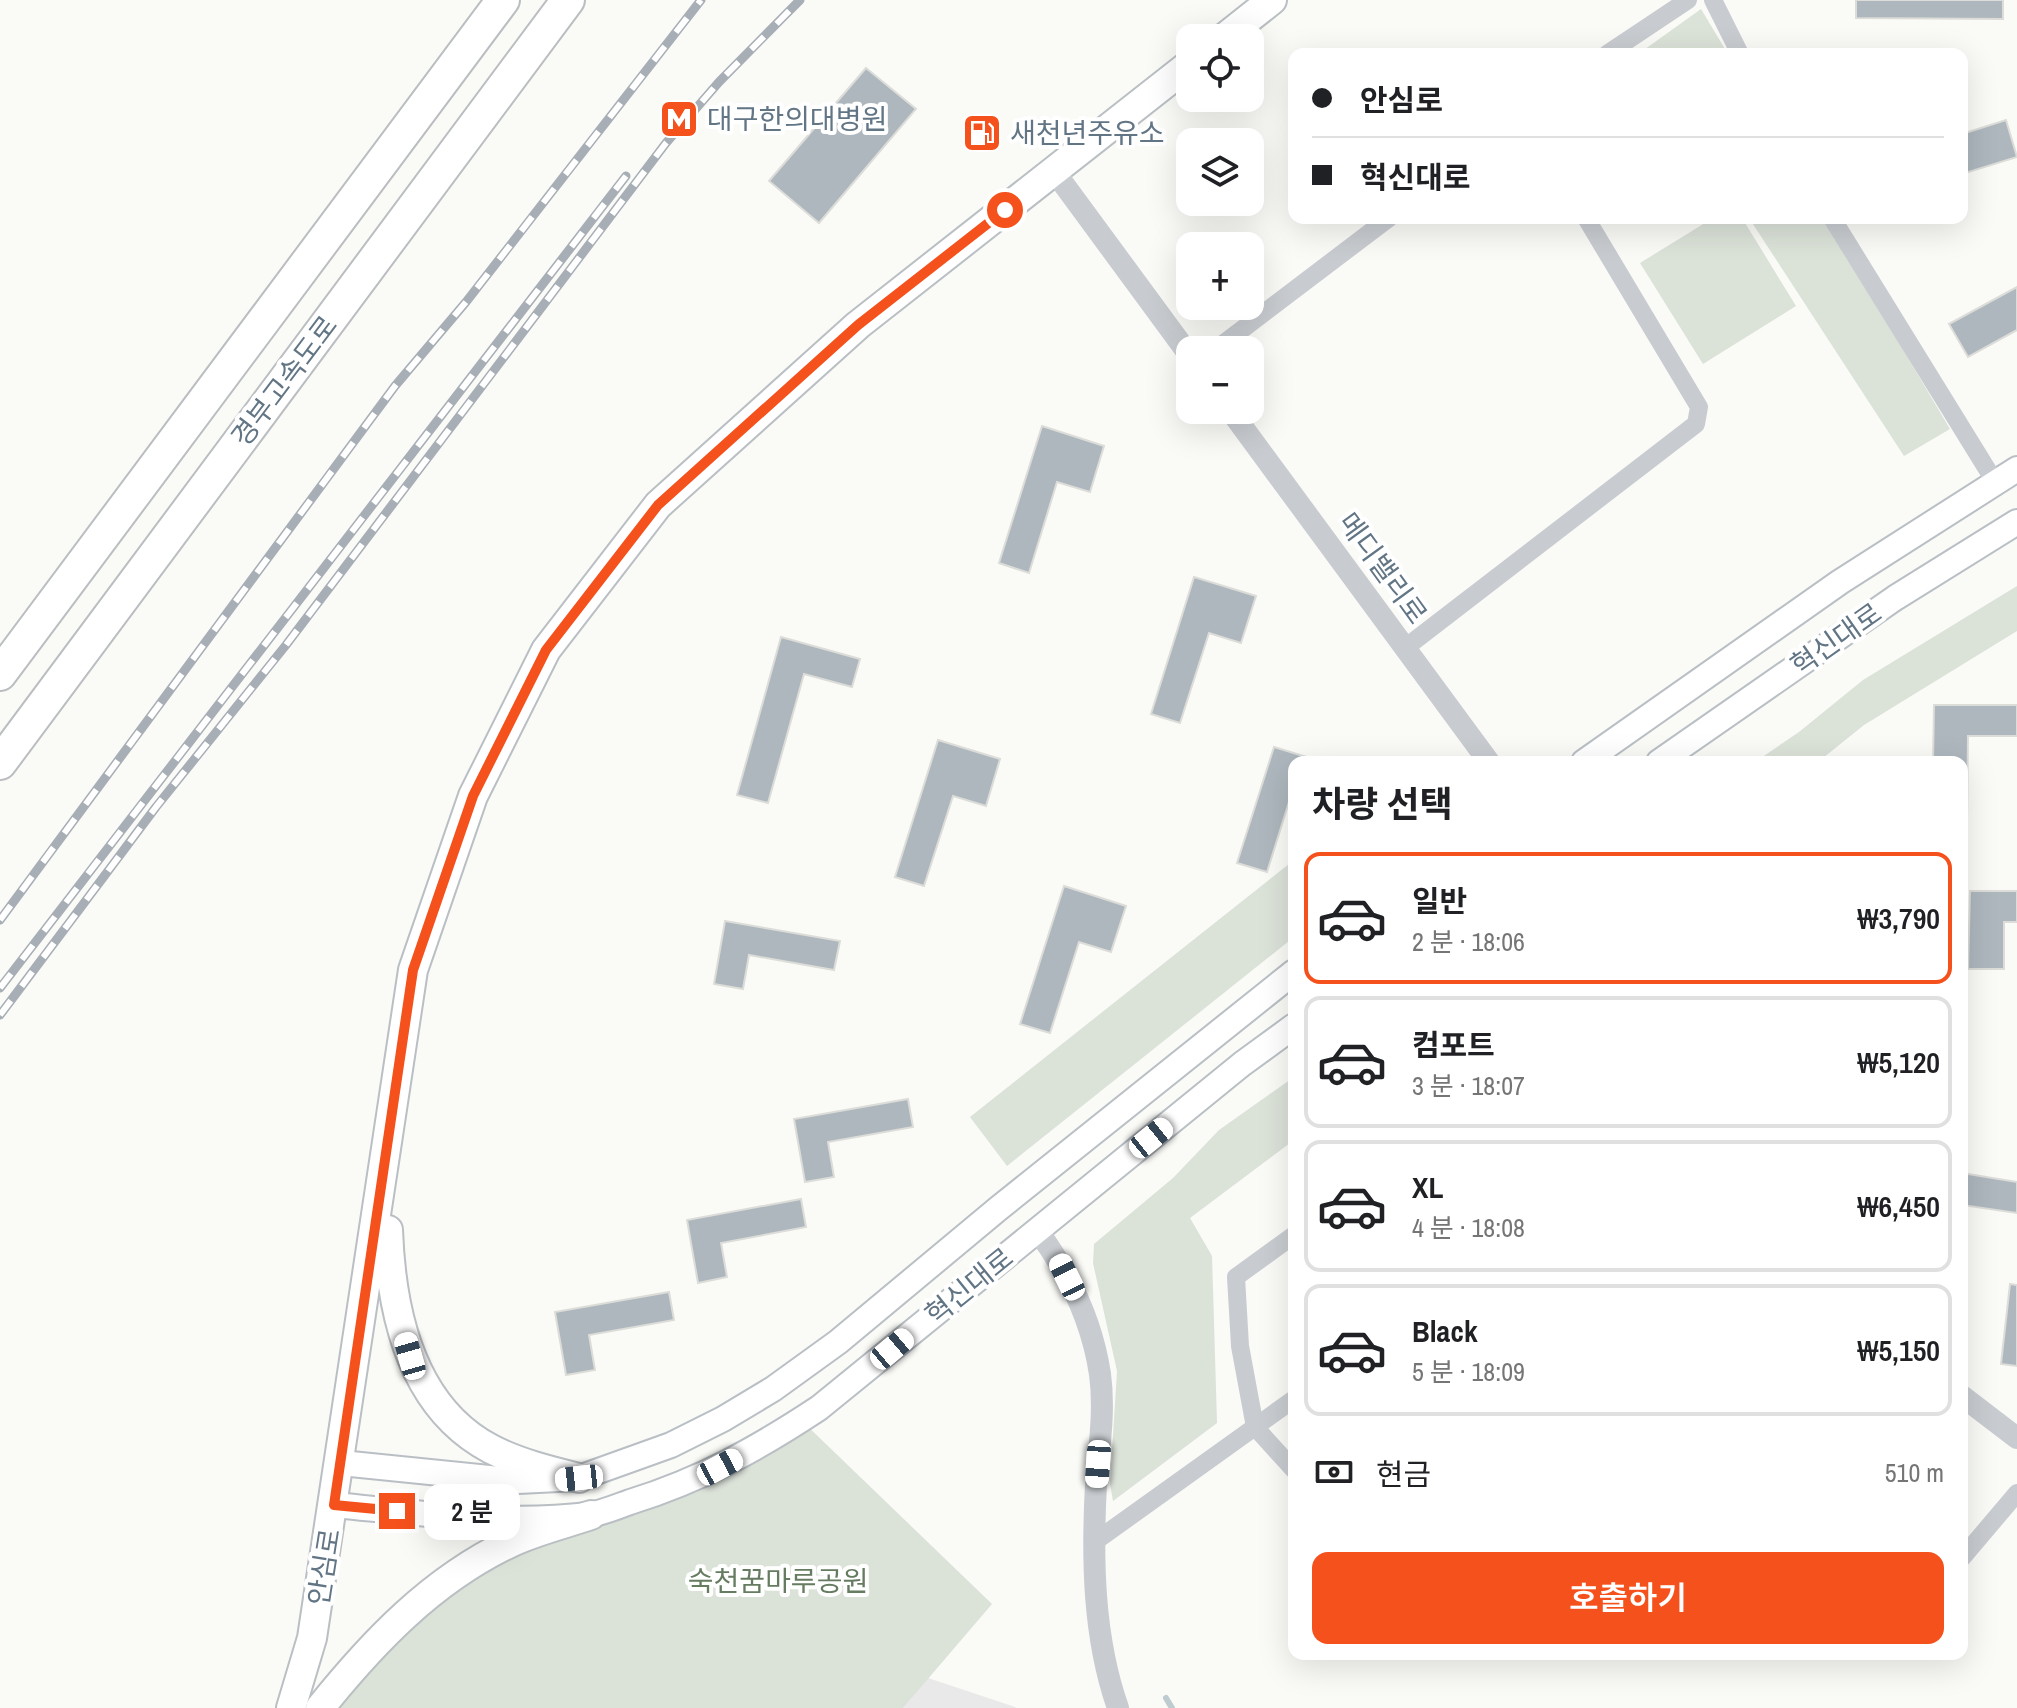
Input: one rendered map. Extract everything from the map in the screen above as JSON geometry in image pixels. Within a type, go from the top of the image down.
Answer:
[{"type":"highway","name":"경부고속도로","points":[[0,674],[503,0]]},
{"type":"highway","name":"경부고속도로","points":[[0,763],[568,0]]},
{"type":"main road","points":[[1242,24],[1272,0]]},
{"type":"main road","name":"안심로","points":[[291,1708],[312,1638],[341,1463],[413,970],[473,796],[546,650],[658,505],[858,325],[1176,75]]},
{"type":"main road","points":[[1593,756],[1840,582],[2017,469]]},
{"type":"main road","name":"혁신대로","points":[[1668,756],[1895,598],[2017,522]]},
{"type":"main road","points":[[341,1463],[518,1481],[579,1478],[671,1445],[773,1389],[838,1342],[1023,1188],[1288,977]]},
{"type":"main road","name":"혁신대로","points":[[334,1505],[492,1519],[591,1515],[662,1492],[768,1442],[819,1408],[1242,1064],[1288,1030]]},
{"type":"main road","points":[[386,1162],[390,1265],[395,1305],[410,1356],[424,1385],[457,1424],[492,1450],[579,1478]]},
{"type":"main road","points":[[320,1708],[397,1622],[450,1577],[511,1542],[591,1515]]},
{"type":"street","points":[[1616,48],[1688,0]]},
{"type":"street","points":[[1713,0],[1737,48]]},
{"type":"street","points":[[1054,171],[1176,337]]},
{"type":"street","points":[[1233,336],[1381,224]]},
{"type":"street","points":[[1405,648],[1696,424],[1699,407],[1590,224]]},
{"type":"street","points":[[1836,224],[1995,482]]},
{"type":"street","name":"메디밸리로","points":[[1240,424],[1485,756]]},
{"type":"street","points":[[1037,1230],[1055,1255],[1089,1322],[1100,1376],[1102,1421],[1093,1543],[1099,1626],[1118,1708]]},
{"type":"street","points":[[1288,1239],[1236,1277],[1240,1346],[1255,1427],[1288,1463]]},
{"type":"street","points":[[1968,1401],[2017,1438]]},
{"type":"street","points":[[1093,1543],[1288,1403]]},
{"type":"street","points":[[1968,1551],[2017,1493]]},
{"type":"shaded area","points":[[928,1678],[1015,1707],[1016,1708],[903,1708]]},
{"type":"green space","points":[[1701,9],[1724,48],[1647,48]]},
{"type":"green space","points":[[1703,224],[1746,224],[1796,306],[1703,364],[1640,263]]},
{"type":"green space","points":[[1753,224],[1829,224],[1950,429],[1904,456]]},
{"type":"green space","points":[[2017,586],[2017,631],[1864,725],[1825,756],[1764,756],[1863,680]]},
{"type":"green space","points":[[1288,865],[1288,942],[1007,1166],[970,1117]]},
{"type":"green space","points":[[1288,1081],[1288,1144],[1190,1218],[1212,1256],[1217,1423],[1113,1501],[1110,1484],[1117,1371],[1093,1263],[1094,1244],[1173,1178],[1219,1130]]},
{"type":"green space","name":"숙천꿈마루공원","points":[[801,1420],[992,1604],[903,1708],[320,1708],[450,1577]]},
{"type":"building","points":[[1856,0],[2003,0],[2003,19],[1856,18]]},
{"type":"building","points":[[866,68],[916,109],[819,223],[769,181]]},
{"type":"building","points":[[2006,120],[2017,157],[1968,172],[1968,132]]},
{"type":"building","points":[[2017,287],[2017,330],[1968,357],[1949,324]]},
{"type":"building","points":[[1042,426],[1104,446],[1090,492],[1057,482],[1029,573],[999,563]]},
{"type":"building","points":[[1194,577],[1256,596],[1241,643],[1209,633],[1180,723],[1151,714]]},
{"type":"building","points":[[781,637],[860,659],[852,687],[804,674],[768,803],[737,795]]},
{"type":"building","points":[[1934,705],[2017,705],[2017,736],[1968,736],[1968,756],[1933,756]]},
{"type":"building","points":[[938,740],[1000,759],[986,806],[953,796],[924,886],[895,877]]},
{"type":"building","points":[[1274,747],[1303,756],[1288,756],[1288,805],[1267,872],[1237,863]]},
{"type":"building","points":[[1064,886],[1126,906],[1111,952],[1079,942],[1050,1033],[1020,1024]]},
{"type":"building","points":[[1970,891],[2017,891],[2017,922],[2004,922],[2004,969],[1968,969]]},
{"type":"building","points":[[725,921],[840,941],[834,970],[749,955],[743,989],[714,984]]},
{"type":"building","points":[[908,1099],[913,1127],[828,1142],[834,1177],[805,1182],[794,1119]]},
{"type":"building","points":[[1968,1174],[2017,1182],[2017,1213],[1968,1206]]},
{"type":"building","points":[[801,1199],[806,1227],[721,1243],[727,1277],[698,1283],[687,1220]]},
{"type":"building","points":[[2010,1284],[2017,1285],[2017,1366],[2001,1364]]},
{"type":"building","points":[[669,1292],[674,1320],[589,1335],[595,1370],[566,1375],[555,1312]]},
{"type":"waterway","points":[[1166,1698],[1172,1708]]},
{"type":"railway","points":[[0,920],[395,386],[466,302],[701,0]]},
{"type":"railway","points":[[0,1015],[156,807],[286,645],[666,143],[719,82],[800,0]]},
{"type":"railway","points":[[0,988],[626,176]]},
{"type":"place","name":"대구한의대병원","points":[[679,119]]},
{"type":"place","name":"새천년주유소","points":[[982,133]]},
{"type":"route","points":[[397,1511],[334,1505],[413,970],[473,796],[546,650],[658,505],[858,325],[1005,210]]}]
